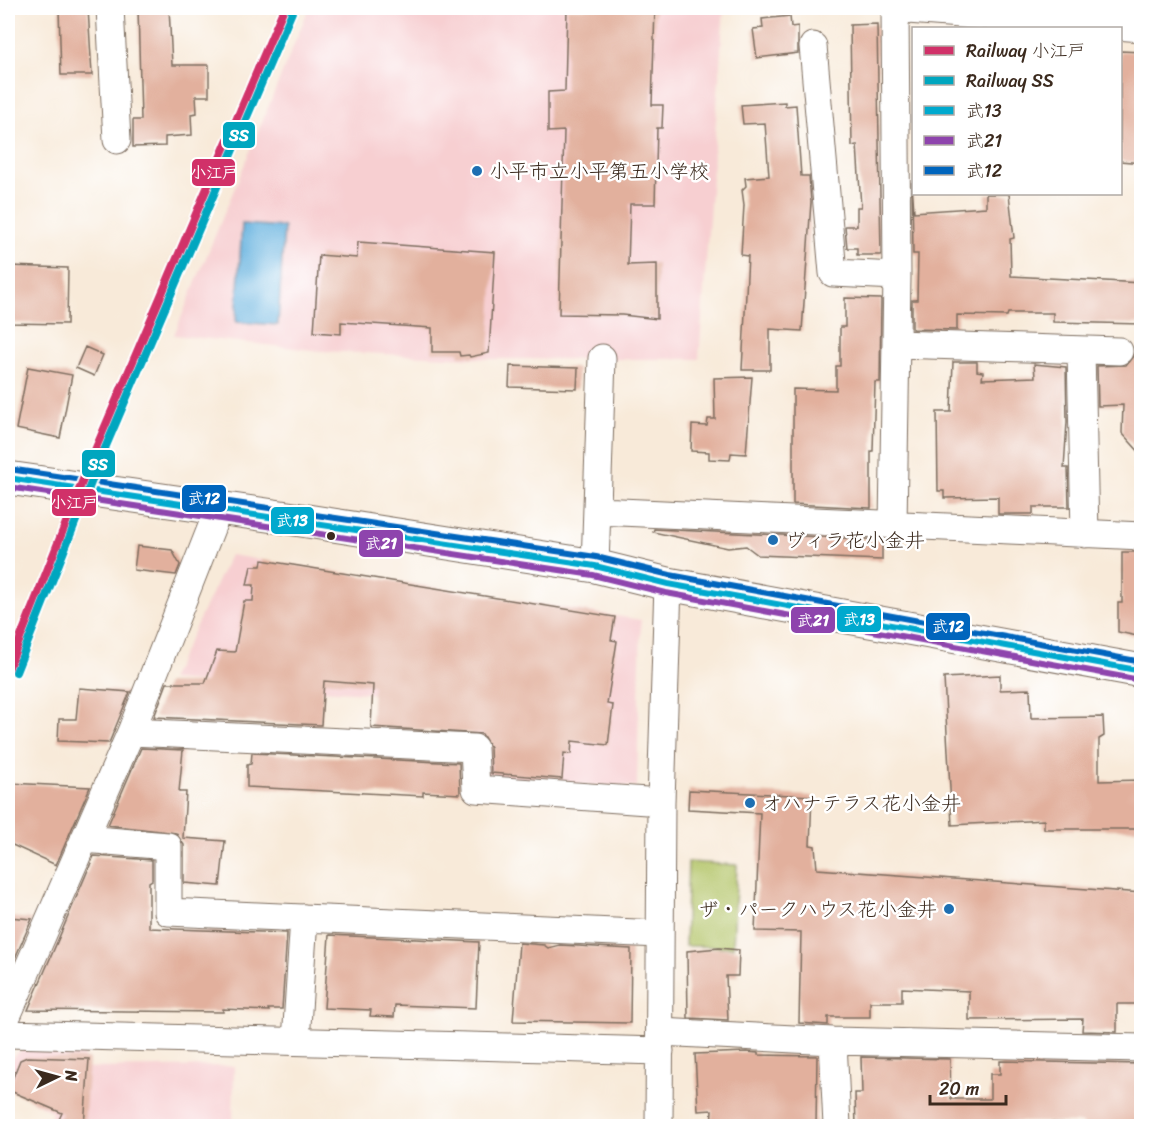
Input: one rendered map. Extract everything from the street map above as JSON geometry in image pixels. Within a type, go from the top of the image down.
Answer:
[{"type":"main road","points":[[8,478],[595,566],[668,584],[1142,671]]},
{"type":"street","points":[[110,8],[117,140]]},
{"type":"street","points":[[893,525],[897,276],[895,8],[1142,28]]},
{"type":"street","points":[[813,46],[833,273],[897,276]]},
{"type":"street","points":[[896,344],[1119,351]]},
{"type":"street","points":[[1081,351],[1085,534]]},
{"type":"street","points":[[595,566],[599,511],[602,358]]},
{"type":"street","points":[[8,1014],[131,732],[219,508]]},
{"type":"street","points":[[599,511],[1142,536]]},
{"type":"street","points":[[660,1126],[661,802],[668,584]]},
{"type":"street","points":[[131,732],[474,748],[476,789],[661,802]]},
{"type":"street","points":[[84,839],[168,846],[168,912],[660,934]]},
{"type":"street","points":[[297,1041],[304,918]]},
{"type":"street","points":[[8,1034],[297,1041],[833,1041],[1142,1048]]},
{"type":"street","points":[[833,1041],[837,1126]]},
{"type":"shaded area","name":"小平市立小平第五小学校","points":[[309,8],[724,8],[699,359],[491,359],[321,351],[174,335]]},
{"type":"shaded area","points":[[230,555],[641,620],[637,787],[485,781],[489,741],[471,740],[474,700],[170,680]]},
{"type":"shaded area","points":[[26,1047],[84,1050],[85,1068],[234,1066],[233,1126],[48,1126],[52,1112],[8,1087],[8,1070],[14,1055]]},
{"type":"green space","points":[[688,862],[737,865],[733,947],[685,946]]},
{"type":"water","points":[[242,224],[284,227],[278,325],[236,322]]},
{"type":"building","points":[[88,8],[92,75],[61,75],[59,9]]},
{"type":"building","points":[[138,8],[169,8],[172,65],[209,65],[209,96],[196,96],[197,113],[191,114],[192,135],[165,137],[165,146],[133,147],[133,120],[141,120]]},
{"type":"building","points":[[567,8],[655,8],[652,105],[663,105],[662,128],[657,128],[655,204],[630,204],[628,265],[657,264],[657,319],[622,315],[559,314],[564,131],[548,132],[548,92],[565,91]]},
{"type":"building","points":[[790,16],[791,27],[798,26],[798,53],[757,58],[753,29],[763,28],[762,19]]},
{"type":"building","points":[[877,24],[881,255],[857,255],[857,248],[847,248],[845,226],[857,226],[857,207],[861,207],[857,145],[852,146],[850,25]]},
{"type":"building","points":[[1122,51],[1142,52],[1142,163],[1122,161]]},
{"type":"building","points":[[785,102],[785,106],[796,105],[801,176],[809,176],[811,202],[802,331],[770,329],[770,370],[742,370],[748,256],[741,255],[744,205],[742,190],[746,186],[745,178],[769,176],[765,123],[743,124],[741,105]]},
{"type":"building","points":[[912,195],[914,212],[986,207],[986,195],[1009,195],[1014,238],[1010,239],[1011,276],[1142,283],[1142,324],[1053,322],[1053,313],[1008,313],[1007,316],[957,315],[957,330],[912,329],[912,300],[917,300],[918,254],[913,254]]},
{"type":"building","points":[[358,242],[495,252],[489,353],[470,357],[469,355],[460,356],[459,352],[432,352],[432,328],[341,322],[341,334],[314,332],[319,255],[357,258]]},
{"type":"building","points":[[9,266],[68,268],[67,324],[8,323]]},
{"type":"building","points":[[845,298],[881,299],[880,382],[875,382],[873,451],[871,451],[871,508],[793,504],[793,389],[836,390],[836,366],[840,366],[840,327],[845,327]]},
{"type":"building","points":[[85,347],[103,355],[94,376],[76,368]]},
{"type":"building","points":[[1134,355],[1142,355],[1142,455],[1122,433],[1123,405],[1098,406],[1097,366],[1126,365]]},
{"type":"building","points":[[953,362],[977,362],[977,371],[983,372],[982,379],[1035,377],[1034,364],[1066,367],[1067,422],[1064,468],[1068,468],[1069,507],[1033,507],[1033,514],[998,514],[998,497],[944,498],[944,491],[938,491],[937,412],[951,412]]},
{"type":"building","points":[[510,366],[578,368],[577,389],[509,387]]},
{"type":"building","points":[[28,367],[72,375],[60,438],[16,429]]},
{"type":"building","points":[[752,377],[746,454],[731,453],[730,460],[709,459],[709,452],[691,451],[692,425],[707,426],[708,419],[715,419],[714,378]]},
{"type":"building","name":"ヴィラ花小金井","points":[[654,529],[882,540],[882,560],[758,555],[746,546],[728,548],[653,532]]},
{"type":"building","points":[[137,546],[172,550],[180,565],[176,575],[134,570]]},
{"type":"building","points":[[1122,552],[1142,552],[1142,637],[1118,632],[1118,603],[1122,603]]},
{"type":"building","points":[[262,560],[615,617],[611,640],[617,641],[607,704],[613,705],[608,745],[572,741],[571,754],[564,753],[562,779],[491,773],[490,747],[482,734],[371,727],[373,685],[324,681],[321,725],[154,717],[167,683],[205,683],[217,651],[235,652],[244,601],[253,601],[254,585],[247,585],[251,566],[261,566]]},
{"type":"building","points":[[1000,675],[1000,690],[1030,689],[1031,718],[1103,717],[1104,736],[1099,739],[1099,781],[1142,780],[1142,829],[1044,829],[1044,820],[952,825],[944,678]]},
{"type":"building","points":[[79,688],[130,692],[109,743],[58,741],[59,719],[76,719]]},
{"type":"building","points":[[141,748],[183,750],[179,792],[186,792],[183,838],[225,841],[220,886],[184,883],[184,845],[176,833],[108,825]]},
{"type":"building","points":[[252,753],[459,763],[460,794],[423,792],[423,796],[247,787],[247,765],[251,764]]},
{"type":"building","points":[[8,783],[90,787],[56,865],[8,843]]},
{"type":"building","points":[[689,790],[812,796],[810,845],[815,846],[817,869],[1142,893],[1142,1004],[1117,1004],[1117,1032],[1082,1031],[1083,1019],[969,1020],[969,991],[902,988],[902,1002],[870,1002],[870,1017],[828,1017],[828,1025],[799,1023],[801,932],[755,931],[760,813],[688,809]]},
{"type":"building","points":[[94,856],[152,860],[152,880],[149,882],[149,928],[287,933],[282,1009],[268,1009],[269,1011],[223,1009],[223,1012],[28,1010]]},
{"type":"building","points":[[8,917],[32,919],[12,965],[8,950]]},
{"type":"building","points":[[329,935],[479,942],[476,1008],[395,1005],[394,1017],[370,1016],[371,1010],[324,1008]]},
{"type":"building","points":[[519,943],[544,945],[548,948],[560,945],[631,949],[630,1023],[513,1021]]},
{"type":"building","points":[[719,948],[739,950],[738,976],[726,976],[728,1020],[688,1018],[687,951]]},
{"type":"building","points":[[758,1053],[758,1055],[817,1056],[816,1126],[711,1126],[712,1110],[698,1111],[695,1054]]},
{"type":"building","points":[[27,1057],[89,1059],[84,1126],[56,1126],[62,1113],[8,1090],[20,1060]]},
{"type":"building","points":[[861,1057],[950,1059],[951,1099],[990,1099],[990,1074],[1000,1074],[1000,1061],[1142,1064],[1142,1126],[1083,1126],[1083,1123],[1012,1122],[1012,1126],[856,1126],[855,1093],[862,1093]]},
{"type":"rail line","name":"小江戸","points":[[8,669],[92,457],[284,8]]},
{"type":"rail line","name":"SS","points":[[16,672],[100,460],[292,12]]},
{"type":"transit line","name":"武12","points":[[9,469],[596,557],[670,575],[1142,662]]},
{"type":"transit line","name":"武13","points":[[8,478],[595,566],[668,584],[1142,671]]},
{"type":"transit line","name":"武21","points":[[8,487],[593,575],[666,593],[1140,680]]},
{"type":"place","name":"小平市立小平第五小学校","points":[[477,171]]},
{"type":"place","name":"ヴィラ花小金井","points":[[773,540]]},
{"type":"place","name":"オハナテラス花小金井","points":[[750,803]]},
{"type":"place","name":"ザ・パークハウス花小金井","points":[[949,909]]}]
